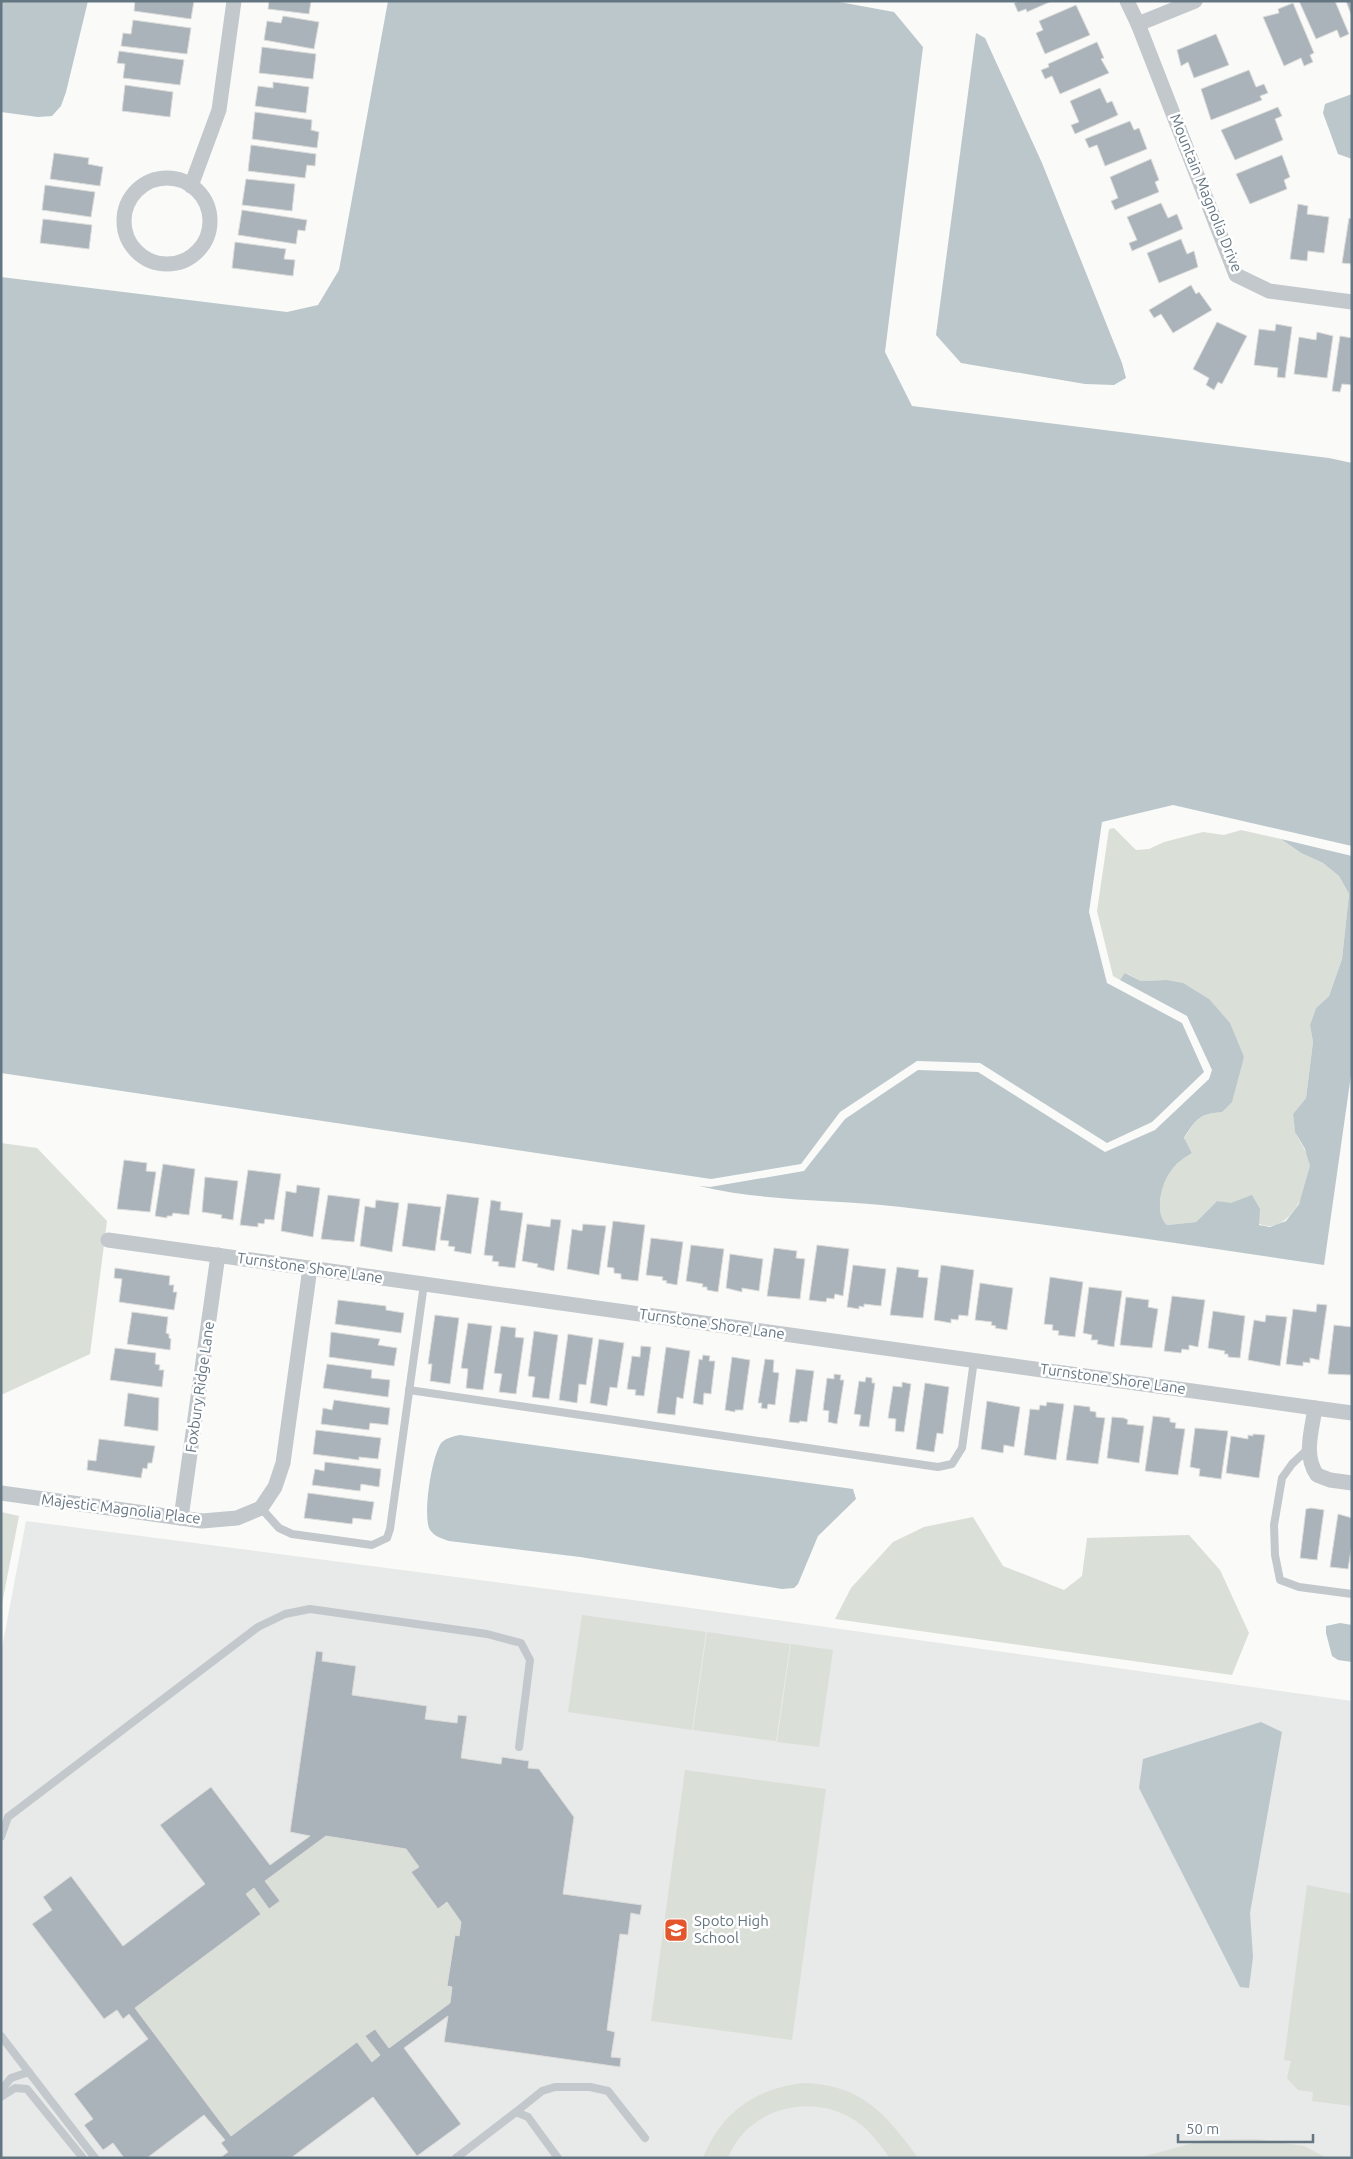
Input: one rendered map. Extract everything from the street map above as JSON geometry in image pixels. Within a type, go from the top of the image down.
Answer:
[{"type":"street","points":[[191,186],[219,110],[234,1]]},
{"type":"street","name":"Mountain Magnolia Drive","points":[[1127,1],[1138,24],[1236,275],[1270,291],[1352,302]]},
{"type":"street","points":[[1138,24],[1195,1]]},
{"type":"street","points":[[159,180],[179,180],[191,186],[202,197],[209,218],[206,239],[197,252],[185,260],[171,264],[156,263],[142,257],[132,248],[126,236],[125,209],[131,197],[140,187],[159,180]]},
{"type":"street","name":"Turnstone Shore Lane","points":[[108,1240],[1352,1413]]},
{"type":"street","name":"Foxbury Ridge Lane","points":[[181,1518],[218,1255]]},
{"type":"street","points":[[261,1508],[275,1487],[283,1463],[310,1268]]},
{"type":"street","points":[[1315,1408],[1309,1448],[1310,1461],[1317,1475],[1330,1480],[1352,1483]]},
{"type":"street","name":"Majestic Magnolia Place","points":[[1,1493],[202,1521],[237,1518],[261,1508]]},
{"type":"lane","points":[[261,1508],[279,1528],[292,1534],[372,1545],[383,1541],[390,1529],[424,1284]]},
{"type":"lane","points":[[409,1390],[938,1467],[952,1464],[962,1448],[974,1360]]},
{"type":"lane","points":[[1309,1448],[1292,1464],[1282,1478],[1274,1525],[1274,1555],[1280,1580],[1299,1587],[1352,1594]]},
{"type":"lane","points":[[1,1837],[8,1817],[258,1627],[285,1614],[310,1609],[487,1634],[521,1643],[530,1660],[519,1747]]},
{"type":"lane","points":[[1,2036],[96,2158]]},
{"type":"lane","points":[[1,2090],[11,2078],[29,2072]]},
{"type":"lane","points":[[456,2158],[542,2091],[555,2087],[590,2087],[608,2091],[645,2138]]},
{"type":"lane","points":[[1,2098],[15,2088],[27,2089],[82,2158]]},
{"type":"lane","points":[[516,2112],[528,2117],[558,2158]]},
{"type":"shaded area","points":[[1,1],[88,1],[66,92],[61,106],[52,116],[38,117],[1,112]]},
{"type":"shaded area","points":[[388,1],[834,1],[894,12],[923,47],[885,352],[912,406],[1329,458],[1352,463],[1352,846],[1173,805],[1102,822],[1089,912],[1107,983],[1182,1023],[1204,1072],[1152,1122],[1107,1143],[980,1063],[917,1061],[840,1112],[801,1164],[711,1179],[1,1073],[1,277],[287,312],[318,305],[339,270]]},
{"type":"shaded area","points":[[976,33],[985,38],[1042,163],[1122,363],[1126,378],[1114,385],[1085,384],[961,363],[936,335]]},
{"type":"shaded area","points":[[1352,94],[1352,159],[1338,154],[1323,113],[1325,104]]},
{"type":"shaded area","points":[[1114,828],[1136,850],[1149,849],[1164,842],[1203,832],[1224,835],[1241,830],[1281,839],[1301,853],[1323,863],[1339,876],[1349,894],[1342,959],[1329,996],[1316,1008],[1310,1025],[1313,1042],[1306,1098],[1293,1114],[1296,1133],[1310,1165],[1307,1183],[1292,1213],[1277,1225],[1262,1225],[1233,1206],[1217,1201],[1196,1222],[1167,1225],[1163,1220],[1160,1198],[1164,1183],[1175,1166],[1192,1153],[1184,1139],[1195,1122],[1203,1116],[1222,1112],[1244,1057],[1166,980],[1141,981],[1126,973],[1120,980],[1113,976],[1097,911],[1109,829]]},
{"type":"shaded area","points":[[1281,839],[1352,856],[1352,1068],[1324,1265],[954,1213],[876,1204],[749,1195],[699,1186],[710,1187],[804,1171],[845,1119],[918,1070],[978,1072],[1105,1152],[1155,1130],[1209,1079],[1212,1070],[1187,1016],[1120,980],[1125,973],[1141,981],[1166,980],[1183,983],[1209,999],[1230,1023],[1244,1057],[1232,1102],[1222,1112],[1208,1114],[1195,1122],[1184,1138],[1192,1153],[1175,1166],[1164,1183],[1160,1198],[1163,1220],[1167,1225],[1196,1222],[1217,1201],[1231,1203],[1252,1195],[1260,1209],[1259,1225],[1270,1227],[1286,1221],[1299,1204],[1310,1166],[1305,1149],[1295,1132],[1293,1114],[1306,1098],[1313,1042],[1310,1025],[1316,1008],[1329,996],[1342,959],[1349,894],[1339,876],[1323,863],[1301,853]]},
{"type":"shaded area","points":[[1,1143],[37,1148],[107,1221],[90,1354],[1,1395]]},
{"type":"shaded area","points":[[460,1435],[853,1489],[856,1499],[818,1536],[798,1584],[794,1588],[782,1589],[580,1557],[449,1541],[436,1536],[430,1530],[427,1512],[429,1485],[438,1448],[442,1442],[450,1437]]},
{"type":"shaded area","points":[[1,1512],[19,1516],[1,1609]]},
{"type":"shaded area","points":[[973,1517],[1003,1566],[1064,1590],[1082,1576],[1087,1538],[1189,1535],[1220,1570],[1249,1633],[1232,1675],[835,1619],[851,1588],[893,1542],[924,1527]]},
{"type":"shaded area","name":"Spoto High School","points":[[26,1521],[648,1602],[1352,1701],[1352,2158],[1,2158],[1,1653]]},
{"type":"shaded area","points":[[582,1615],[706,1632],[692,1730],[568,1712]]},
{"type":"shaded area","points":[[1340,1623],[1352,1625],[1352,1662],[1338,1660],[1332,1656],[1326,1626]]},
{"type":"shaded area","points":[[707,1632],[790,1644],[776,1741],[693,1730]]},
{"type":"shaded area","points":[[791,1644],[833,1650],[819,1747],[777,1742]]},
{"type":"shaded area","points":[[1261,1722],[1282,1732],[1250,1913],[1253,1957],[1249,1988],[1240,1987],[1139,1788],[1143,1759]]},
{"type":"shaded area","points":[[685,1770],[826,1789],[792,2040],[651,2021]]},
{"type":"shaded area","points":[[326,1836],[406,1849],[419,1867],[411,1872],[438,1909],[447,1902],[461,1922],[459,1936],[455,1935],[447,1986],[452,1987],[450,2003],[389,2048],[374,2029],[366,2036],[380,2055],[372,2062],[357,2043],[231,2136],[135,2008],[261,1914],[246,1894]]},
{"type":"shaded area","points":[[1307,1885],[1352,1894],[1352,2106],[1312,2101],[1313,2092],[1298,2090],[1287,2078],[1291,2061],[1284,2060]]},
{"type":"shaded area","points":[[806,2083],[826,2085],[858,2096],[884,2116],[918,2158],[890,2158],[870,2133],[856,2121],[839,2112],[821,2107],[802,2107],[783,2109],[766,2116],[750,2127],[737,2141],[728,2158],[703,2158],[720,2127],[743,2105],[757,2096],[772,2090],[788,2085]]},
{"type":"shaded area","points":[[1257,2139],[1304,2146],[1327,2158],[1138,2158],[1204,2140]]},
{"type":"building","points":[[135,1],[194,1],[191,19],[134,11]]},
{"type":"building","points":[[269,1],[311,1],[309,14],[268,9]]},
{"type":"building","points":[[1019,1],[1052,1],[1027,12],[1026,9],[1018,12],[1014,3]]},
{"type":"building","points":[[1299,1],[1335,1],[1349,34],[1340,38],[1337,30],[1316,39]]},
{"type":"building","points":[[1346,1],[1352,1],[1352,17]]},
{"type":"building","points":[[1293,3],[1314,53],[1310,55],[1313,62],[1304,66],[1301,58],[1284,66],[1263,17],[1279,13],[1278,9]]},
{"type":"building","points":[[1076,5],[1090,35],[1045,54],[1036,33],[1043,30],[1039,21]]},
{"type":"building","points":[[283,16],[319,22],[314,49],[264,40],[267,21],[281,23]]},
{"type":"building","points":[[133,20],[191,28],[187,54],[121,46],[123,33],[131,34]]},
{"type":"building","points":[[1216,34],[1229,65],[1194,78],[1188,62],[1181,66],[1177,50]]},
{"type":"building","points":[[1097,42],[1104,58],[1101,59],[1109,73],[1060,94],[1052,76],[1045,79],[1041,70],[1049,67],[1048,64]]},
{"type":"building","points":[[262,47],[316,54],[313,79],[259,73]]},
{"type":"building","points":[[119,51],[184,60],[180,85],[123,78],[125,64],[117,63]]},
{"type":"building","points":[[1249,70],[1256,87],[1264,84],[1268,93],[1260,96],[1262,100],[1211,120],[1201,89]]},
{"type":"building","points":[[273,82],[309,87],[306,113],[255,106],[258,86],[273,88]]},
{"type":"building","points":[[125,85],[173,92],[170,117],[122,111]]},
{"type":"building","points":[[1100,88],[1107,103],[1112,101],[1118,115],[1075,134],[1071,125],[1079,122],[1070,101]]},
{"type":"building","points":[[1278,107],[1282,116],[1275,119],[1283,140],[1235,160],[1221,130]]},
{"type":"building","points":[[255,112],[312,120],[311,130],[319,132],[317,148],[252,139]]},
{"type":"building","points":[[1130,121],[1134,130],[1139,128],[1147,149],[1105,166],[1097,145],[1089,148],[1085,139]]},
{"type":"building","points":[[251,145],[316,154],[315,166],[307,165],[305,178],[248,171]]},
{"type":"building","points":[[54,153],[89,158],[88,164],[103,167],[100,186],[50,179]]},
{"type":"building","points":[[1282,155],[1290,177],[1284,180],[1287,189],[1250,204],[1236,174]]},
{"type":"building","points":[[1151,159],[1159,180],[1155,182],[1159,192],[1115,210],[1111,201],[1118,198],[1110,177]]},
{"type":"building","points":[[246,179],[295,184],[292,211],[242,205]]},
{"type":"building","points":[[45,185],[95,192],[91,217],[42,210]]},
{"type":"building","points":[[1161,203],[1168,218],[1177,214],[1183,229],[1132,251],[1129,243],[1137,240],[1127,217]]},
{"type":"building","points":[[1298,204],[1308,206],[1307,214],[1329,217],[1324,253],[1308,251],[1307,261],[1290,259]]},
{"type":"building","points":[[242,210],[307,220],[305,231],[298,230],[296,244],[238,235]]},
{"type":"building","points":[[1349,218],[1352,219],[1352,264],[1342,263]]},
{"type":"building","points":[[43,219],[92,225],[89,249],[40,243]]},
{"type":"building","points":[[1181,239],[1187,254],[1194,251],[1198,267],[1159,283],[1147,253]]},
{"type":"building","points":[[235,242],[286,249],[284,259],[295,260],[293,276],[232,268]]},
{"type":"building","points":[[1191,285],[1196,294],[1199,292],[1212,310],[1173,333],[1161,314],[1154,318],[1149,310]]},
{"type":"building","points":[[1217,322],[1247,336],[1222,384],[1218,382],[1214,390],[1206,385],[1209,378],[1193,369]]},
{"type":"building","points":[[1276,324],[1292,327],[1285,378],[1277,377],[1278,368],[1254,365],[1259,329],[1275,331]]},
{"type":"building","points":[[1317,332],[1333,336],[1327,378],[1294,374],[1299,337],[1316,340]]},
{"type":"building","points":[[1340,336],[1352,338],[1352,385],[1342,384],[1340,392],[1332,391]]},
{"type":"building","points":[[124,1160],[147,1163],[146,1171],[156,1172],[150,1212],[117,1209]]},
{"type":"building","points":[[163,1164],[195,1169],[189,1215],[173,1213],[172,1216],[167,1216],[167,1218],[155,1216]]},
{"type":"building","points":[[248,1170],[281,1174],[274,1220],[265,1219],[264,1224],[258,1223],[258,1227],[240,1225]]},
{"type":"building","points":[[205,1177],[238,1181],[233,1220],[221,1218],[222,1215],[202,1212]]},
{"type":"building","points":[[297,1185],[320,1188],[313,1237],[281,1231],[286,1191],[296,1193]]},
{"type":"building","points":[[447,1194],[479,1198],[471,1254],[454,1251],[455,1247],[448,1246],[449,1241],[440,1240]]},
{"type":"building","points":[[328,1195],[360,1199],[354,1242],[321,1239]]},
{"type":"building","points":[[376,1200],[399,1203],[392,1252],[360,1246],[365,1206],[375,1208]]},
{"type":"building","points":[[491,1200],[501,1202],[500,1210],[523,1213],[515,1268],[498,1266],[499,1262],[492,1261],[493,1256],[484,1255]]},
{"type":"building","points":[[408,1203],[441,1207],[435,1251],[402,1246]]},
{"type":"building","points":[[551,1219],[561,1220],[554,1271],[537,1267],[538,1264],[522,1261],[527,1224],[550,1227]]},
{"type":"building","points":[[613,1221],[645,1225],[638,1281],[621,1279],[621,1274],[614,1273],[614,1268],[607,1267]]},
{"type":"building","points":[[583,1224],[606,1226],[599,1275],[567,1269],[572,1229],[582,1231]]},
{"type":"building","points":[[651,1238],[683,1242],[677,1285],[666,1283],[667,1281],[662,1280],[663,1277],[646,1275]]},
{"type":"building","points":[[691,1245],[724,1249],[718,1292],[707,1290],[707,1287],[702,1287],[703,1284],[686,1281]]},
{"type":"building","points":[[817,1245],[849,1249],[843,1296],[835,1294],[834,1299],[827,1298],[826,1302],[809,1300]]},
{"type":"building","points":[[774,1248],[797,1251],[796,1258],[805,1259],[800,1299],[767,1296]]},
{"type":"building","points":[[730,1254],[763,1259],[759,1291],[742,1288],[742,1292],[726,1288]]},
{"type":"building","points":[[853,1265],[886,1269],[881,1306],[864,1304],[864,1307],[859,1306],[859,1309],[847,1307]]},
{"type":"building","points":[[941,1265],[974,1270],[968,1316],[959,1315],[958,1320],[951,1319],[951,1323],[934,1320]]},
{"type":"building","points":[[897,1267],[919,1270],[918,1277],[928,1278],[923,1318],[890,1315]]},
{"type":"building","points":[[115,1268],[170,1276],[169,1285],[174,1285],[173,1292],[177,1292],[174,1310],[119,1302],[122,1279],[114,1278]]},
{"type":"building","points":[[1050,1277],[1083,1282],[1075,1337],[1058,1335],[1059,1331],[1052,1330],[1053,1325],[1044,1324]]},
{"type":"building","points":[[980,1283],[1013,1288],[1007,1330],[995,1328],[996,1326],[991,1325],[992,1322],[975,1320]]},
{"type":"building","points":[[1089,1287],[1122,1291],[1114,1347],[1097,1344],[1098,1340],[1091,1340],[1092,1335],[1083,1333]]},
{"type":"building","points":[[1172,1296],[1205,1300],[1198,1347],[1189,1345],[1189,1350],[1182,1349],[1181,1353],[1164,1351]]},
{"type":"building","points":[[1126,1297],[1149,1300],[1148,1307],[1158,1309],[1152,1348],[1120,1345]]},
{"type":"building","points":[[338,1300],[386,1306],[386,1310],[404,1313],[401,1333],[335,1324]]},
{"type":"building","points":[[1317,1304],[1327,1305],[1319,1360],[1310,1358],[1310,1363],[1303,1362],[1303,1366],[1286,1364],[1293,1309],[1316,1312]]},
{"type":"building","points":[[1213,1311],[1245,1316],[1240,1358],[1228,1357],[1228,1354],[1224,1354],[1225,1351],[1208,1348]]},
{"type":"building","points":[[132,1312],[168,1317],[166,1333],[169,1334],[171,1339],[170,1350],[127,1344]]},
{"type":"building","points":[[435,1315],[459,1318],[450,1384],[430,1381],[432,1364],[428,1364]]},
{"type":"building","points":[[1266,1315],[1287,1317],[1280,1366],[1248,1360],[1254,1320],[1265,1322]]},
{"type":"building","points":[[468,1323],[492,1326],[483,1390],[466,1388],[468,1369],[461,1368]]},
{"type":"building","points":[[1334,1325],[1352,1327],[1352,1375],[1328,1374]]},
{"type":"building","points":[[501,1326],[516,1328],[515,1337],[524,1338],[516,1394],[499,1392],[502,1374],[494,1373]]},
{"type":"building","points":[[534,1331],[558,1335],[549,1399],[532,1397],[535,1377],[528,1376]]},
{"type":"building","points":[[331,1332],[380,1339],[378,1345],[397,1348],[394,1366],[329,1357]]},
{"type":"building","points":[[568,1334],[593,1338],[586,1385],[579,1384],[577,1403],[559,1400]]},
{"type":"building","points":[[599,1339],[624,1343],[617,1388],[610,1387],[607,1406],[590,1403]]},
{"type":"building","points":[[641,1346],[651,1347],[644,1396],[635,1395],[636,1390],[627,1389],[632,1356],[640,1357]]},
{"type":"building","points":[[666,1347],[690,1351],[683,1399],[677,1397],[675,1415],[657,1413]]},
{"type":"building","points":[[115,1348],[156,1353],[155,1364],[160,1365],[159,1370],[164,1370],[162,1387],[110,1380]]},
{"type":"building","points":[[703,1355],[710,1356],[709,1361],[715,1361],[711,1394],[704,1393],[703,1405],[693,1403],[699,1359],[702,1360]]},
{"type":"building","points":[[732,1357],[750,1360],[743,1410],[735,1410],[735,1412],[725,1410]]},
{"type":"building","points":[[765,1359],[774,1360],[773,1372],[779,1373],[775,1405],[768,1404],[767,1409],[761,1408],[762,1403],[758,1403]]},
{"type":"building","points":[[327,1364],[372,1370],[371,1378],[390,1380],[388,1397],[323,1388]]},
{"type":"building","points":[[796,1369],[814,1371],[807,1422],[789,1422]]},
{"type":"building","points":[[834,1374],[841,1375],[840,1380],[844,1380],[837,1424],[828,1422],[829,1411],[823,1410],[827,1378],[834,1379]]},
{"type":"building","points":[[866,1377],[872,1378],[872,1383],[875,1383],[869,1427],[859,1426],[861,1415],[854,1414],[859,1381],[865,1382]]},
{"type":"building","points":[[902,1382],[911,1384],[904,1432],[895,1431],[896,1419],[888,1418],[893,1386],[902,1387]]},
{"type":"building","points":[[925,1383],[949,1387],[943,1434],[937,1433],[934,1452],[916,1449]]},
{"type":"building","points":[[128,1393],[159,1398],[158,1431],[124,1426]]},
{"type":"building","points":[[334,1400],[390,1408],[388,1425],[370,1423],[369,1430],[321,1424],[323,1408],[332,1410]]},
{"type":"building","points":[[987,1401],[1020,1407],[1014,1447],[1004,1445],[1003,1453],[981,1449]]},
{"type":"building","points":[[1047,1402],[1064,1404],[1056,1460],[1024,1455],[1030,1409],[1039,1410],[1040,1405],[1046,1406]]},
{"type":"building","points":[[1074,1405],[1090,1407],[1090,1411],[1096,1412],[1096,1417],[1105,1418],[1098,1464],[1066,1460]]},
{"type":"building","points":[[1153,1416],[1170,1418],[1170,1422],[1176,1423],[1175,1428],[1185,1429],[1178,1475],[1145,1471]]},
{"type":"building","points":[[1112,1417],[1124,1418],[1128,1420],[1127,1424],[1144,1426],[1139,1463],[1107,1458]]},
{"type":"building","points":[[1195,1428],[1228,1431],[1221,1479],[1199,1476],[1200,1469],[1190,1467]]},
{"type":"building","points":[[316,1430],[381,1438],[378,1459],[359,1457],[359,1460],[313,1454]]},
{"type":"building","points":[[1253,1434],[1265,1435],[1259,1478],[1226,1473],[1231,1436],[1248,1439],[1248,1435],[1253,1436]]},
{"type":"building","points":[[99,1439],[155,1446],[152,1463],[148,1463],[147,1469],[143,1468],[141,1478],[87,1470],[88,1460],[96,1461]]},
{"type":"building","points":[[325,1462],[381,1469],[379,1487],[361,1484],[360,1491],[312,1485],[315,1469],[324,1471]]},
{"type":"building","points":[[308,1493],[374,1502],[371,1520],[353,1518],[352,1524],[304,1518]]},
{"type":"building","points":[[1306,1509],[1324,1510],[1317,1560],[1300,1558]]},
{"type":"building","points":[[1338,1514],[1352,1518],[1352,1544],[1348,1569],[1330,1567]]},
{"type":"building","points":[[316,1651],[323,1652],[322,1661],[356,1666],[352,1695],[427,1706],[425,1719],[457,1723],[458,1715],[467,1716],[461,1758],[501,1764],[502,1757],[529,1761],[528,1768],[539,1769],[574,1817],[563,1894],[642,1905],[640,1915],[631,1913],[628,1935],[620,1934],[607,2030],[615,2032],[611,2057],[621,2058],[620,2067],[444,2042],[448,2016],[404,2048],[461,2124],[417,2156],[373,2097],[291,2158],[220,2158],[228,2152],[221,2143],[225,2140],[204,2115],[147,2158],[124,2158],[113,2143],[103,2150],[84,2125],[93,2119],[74,2094],[148,2039],[129,2014],[123,2019],[117,2010],[104,2019],[32,1924],[52,1910],[43,1897],[71,1876],[123,1946],[205,1884],[160,1825],[211,1787],[270,1865],[310,1836],[290,1832]],"holes":[[[326,1836],[406,1849],[419,1867],[411,1872],[438,1909],[447,1902],[461,1922],[459,1936],[455,1935],[447,1986],[452,1987],[450,2003],[389,2048],[375,2029],[365,2036],[380,2055],[372,2062],[357,2042],[231,2136],[135,2008],[261,1914],[246,1894],[254,1888],[269,1909],[280,1901],[265,1881]]]},
{"type":"place","name":"Spoto High School","points":[[676,1930]]}]
